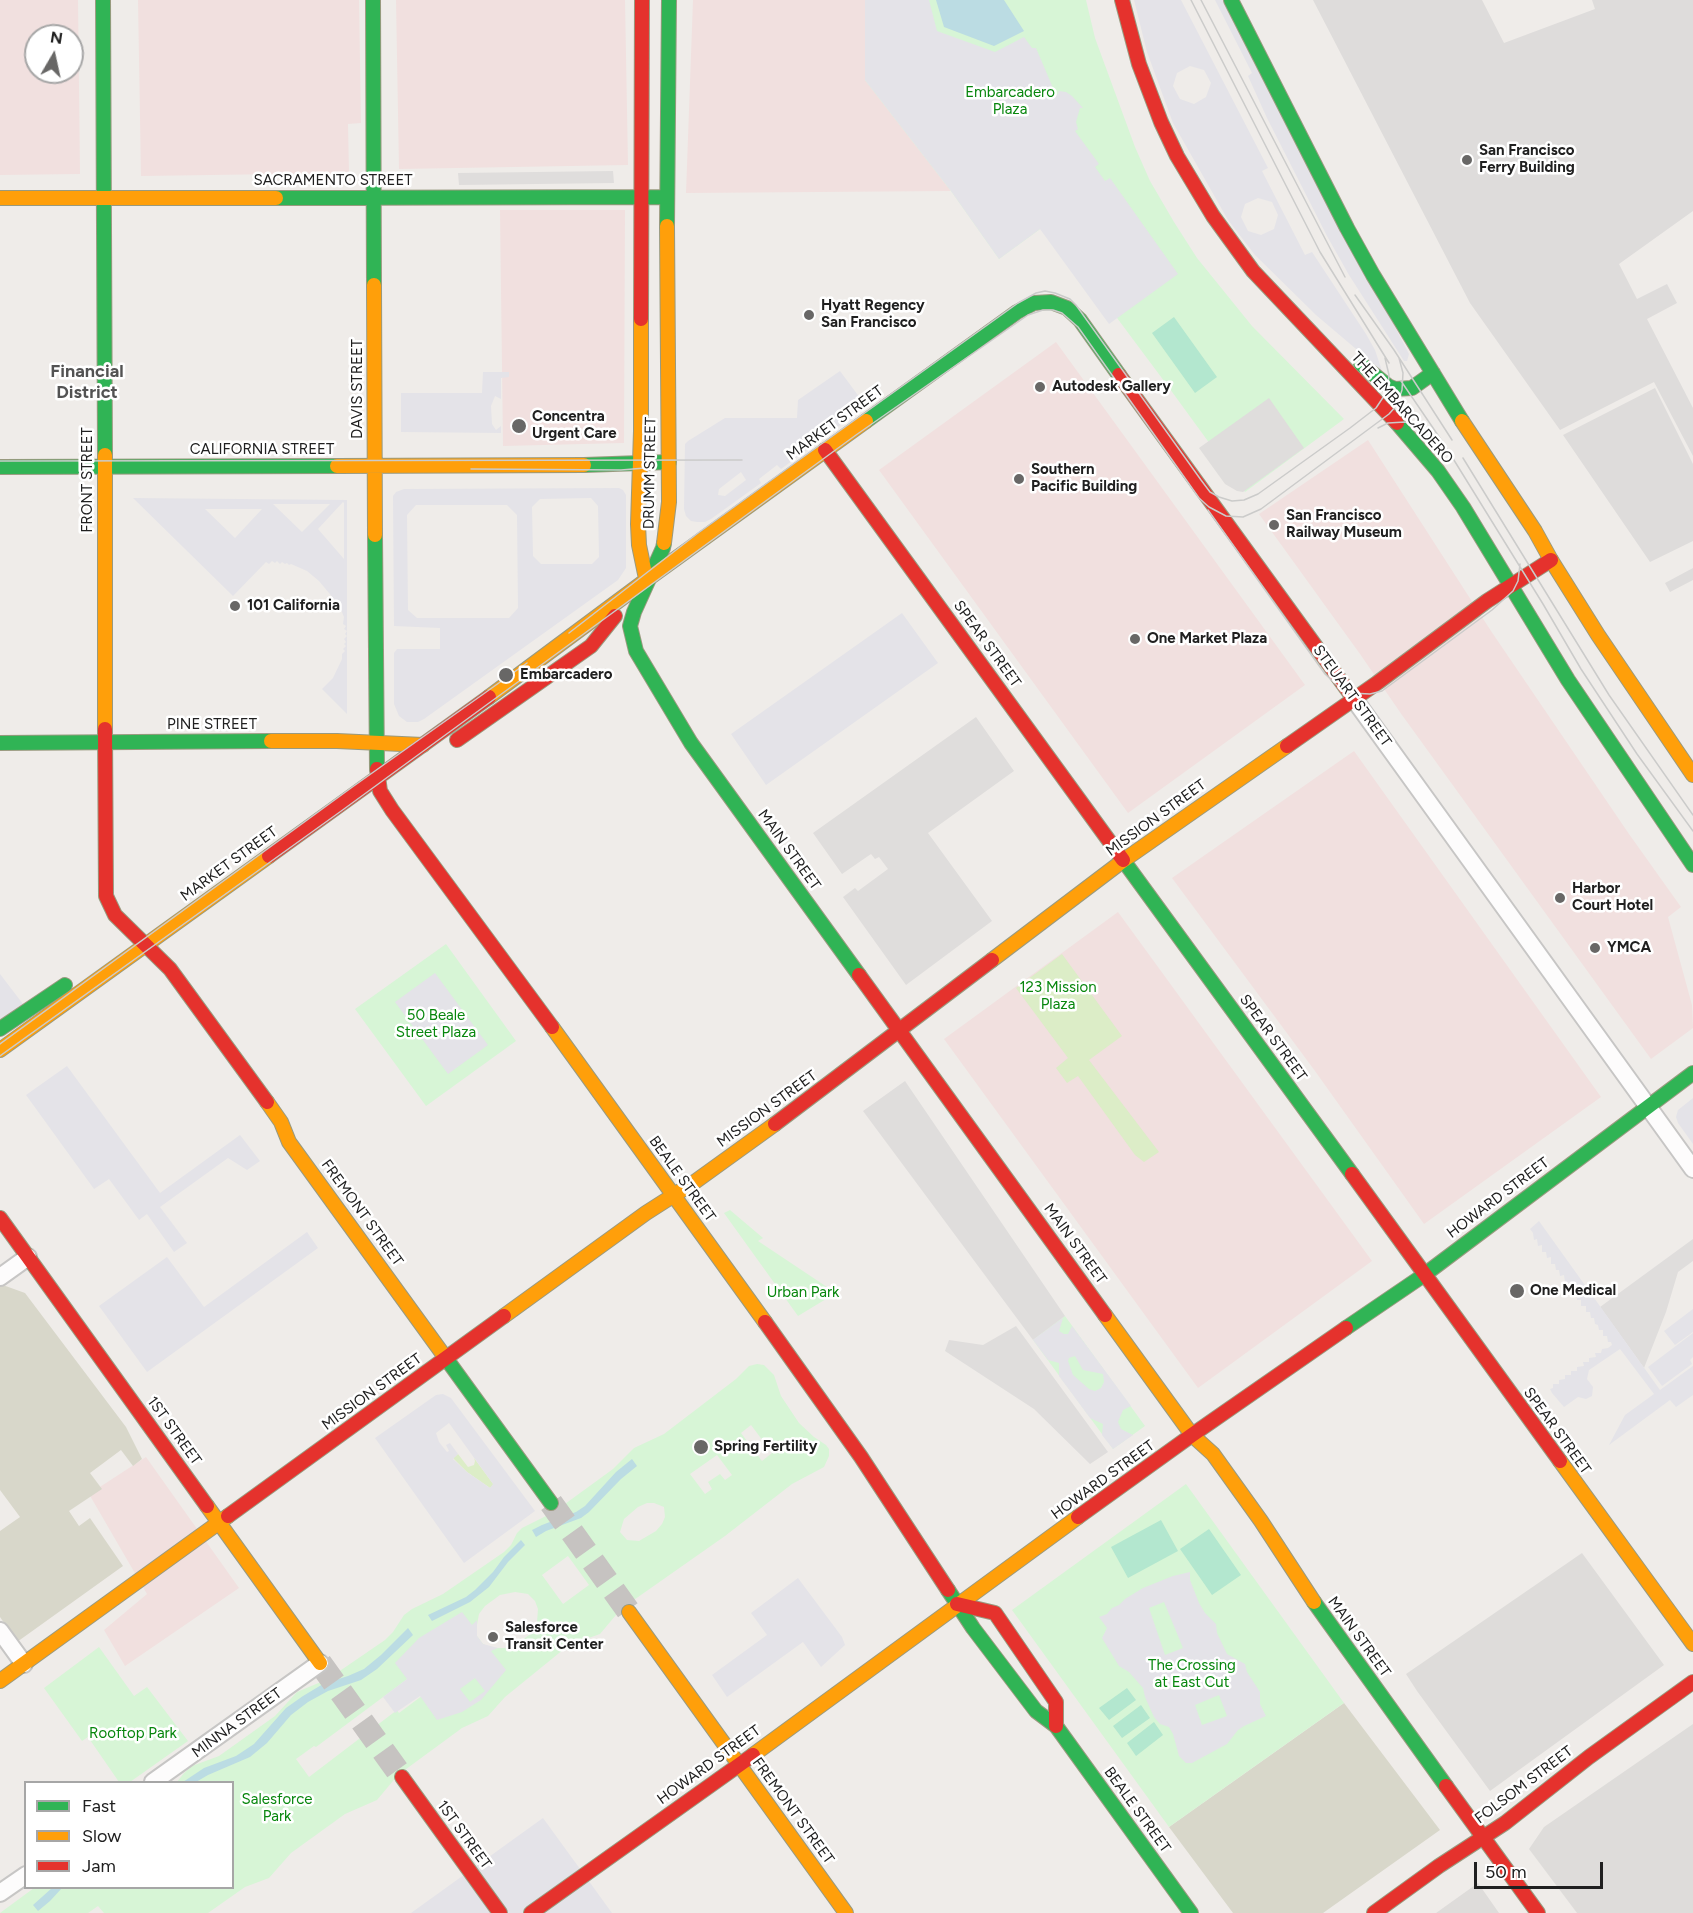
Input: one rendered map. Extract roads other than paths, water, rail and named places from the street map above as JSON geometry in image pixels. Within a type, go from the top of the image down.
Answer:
[{"type":"street","name":"FRONT STREET","points":[[103,0],[106,896],[115,915],[145,945]]},
{"type":"street","name":"DAVIS STREET","points":[[373,0],[377,777]]},
{"type":"street","name":"DRUMM STREET","points":[[642,0],[639,544],[645,574],[648,578]]},
{"type":"street","name":"DRUMM STREET","points":[[648,578],[663,548],[669,502],[667,197],[669,0]]},
{"type":"street","name":"THE EMBARCADERO","points":[[1122,0],[1149,94],[1181,163],[1213,216],[1246,262],[1389,414],[1438,471],[1463,507],[1568,680],[1693,865]]},
{"type":"street","points":[[1231,0],[1347,228],[1433,373],[1487,460],[1535,531],[1598,635],[1693,775]]},
{"type":"street","name":"SACRAMENTO STREET","points":[[0,198],[667,197]]},
{"type":"street","name":"MARKET STREET","points":[[0,1050],[1017,312],[1034,303],[1044,302]]},
{"type":"street","name":"STEUART STREET","points":[[1044,302],[1067,308],[1080,320],[1693,1169]]},
{"type":"street","points":[[1307,329],[1370,371],[1391,388],[1402,390],[1412,388],[1433,373]]},
{"type":"street","points":[[1412,363],[1415,355],[1413,339]]},
{"type":"street","points":[[1370,371],[1383,377],[1398,376]]},
{"type":"street","name":"SPEAR STREET","points":[[825,450],[1693,1644]]},
{"type":"street","name":"CALIFORNIA STREET","points":[[0,466],[375,466],[669,462]]},
{"type":"street","name":"MISSION STREET","points":[[0,1682],[646,1213],[758,1137],[1124,860],[1354,699],[1510,586],[1551,560]]},
{"type":"street","name":"MARKET STREET","points":[[445,747],[591,646],[648,578]]},
{"type":"street","name":"MAIN STREET","points":[[648,578],[630,626],[636,651],[691,743],[1192,1435],[1212,1454],[1255,1512],[1302,1586],[1538,1913]]},
{"type":"street","name":"PINE STREET","points":[[0,743],[337,741],[423,744]]},
{"type":"street","name":"MARKET STREET","points":[[377,777],[420,765]]},
{"type":"street","name":"BEALE STREET","points":[[377,777],[380,791],[392,810],[493,945],[853,1445],[973,1629],[1036,1712],[1056,1726],[1191,1913]]},
{"type":"street","name":"FREMONT STREET","points":[[145,945],[177,979],[281,1122],[289,1142],[551,1503]]},
{"type":"street","name":"MARKET STREET","points":[[0,1029],[73,980],[101,977]]},
{"type":"street","name":"HOWARD STREET","points":[[531,1913],[739,1765],[1192,1435],[1424,1275],[1693,1073]]},
{"type":"street","name":"1ST STREET","points":[[0,1218],[320,1663]]},
{"type":"street","points":[[0,1277],[28,1257]]},
{"type":"street","name":"BEALE STREET","points":[[957,1604],[995,1613],[1056,1702],[1056,1726]]},
{"type":"street","name":"FREMONT STREET","points":[[629,1612],[846,1913]]},
{"type":"street","points":[[0,1631],[24,1664]]},
{"type":"street","name":"MINNA STREET","points":[[154,1781],[320,1663]]},
{"type":"street","name":"FOLSOM STREET","points":[[1374,1913],[1513,1816],[1589,1757],[1693,1682]]},
{"type":"street","name":"1ST STREET","points":[[402,1777],[500,1913]]},
{"type":"street","points":[[0,1893],[24,1876]]},
{"type":"water","points":[[936,0],[1004,0],[1024,31],[994,46],[944,27]]},
{"type":"water","points":[[632,1459],[637,1466],[589,1512],[581,1518],[536,1537],[532,1530],[585,1506],[616,1472]]},
{"type":"water","points":[[521,1540],[525,1545],[508,1562],[489,1587],[470,1602],[432,1621],[428,1615],[466,1597],[475,1590]]},
{"type":"water","points":[[408,1628],[413,1635],[377,1669],[361,1680],[328,1691],[308,1702],[291,1715],[267,1743],[250,1757],[198,1781],[184,1781],[204,1768],[236,1756],[254,1744],[286,1708],[303,1696],[323,1684],[364,1669]]},
{"type":"water","points":[[51,1889],[61,1889],[38,1911],[33,1905]]},
{"type":"tunnel","points":[[551,1503],[629,1612]]},
{"type":"tunnel","points":[[320,1663],[402,1777]]},
{"type":"tram line","points":[[1191,0],[1320,252],[1389,363]]},
{"type":"tram line","points":[[1201,0],[1345,277]]},
{"type":"tram line","points":[[569,633],[698,533],[1018,303],[1036,293],[1045,291],[1055,293],[1070,299],[1076,305],[1210,492],[1232,501],[1244,500],[1258,494],[1376,408],[1388,386],[1389,375],[1385,358]]},
{"type":"tram line","points":[[1355,295],[1394,350],[1452,440]]},
{"type":"tram line","points":[[0,1056],[344,809],[856,435],[1028,315],[1043,310],[1053,310],[1062,313],[1078,327],[1199,498],[1209,507],[1226,516],[1243,517],[1261,509],[1389,414],[1397,405],[1402,390],[1403,373],[1399,358]]},
{"type":"tram line","points":[[1401,381],[1444,444],[1581,669],[1637,754],[1693,831]]},
{"type":"tram line","points":[[1378,428],[1388,423],[1405,422],[1420,426],[1434,434]]},
{"type":"tram line","points":[[1463,458],[1609,695],[1693,815]]},
{"type":"tram line","points":[[0,461],[742,460]]},
{"type":"tram line","points":[[471,469],[621,470],[645,468]]},
{"type":"tram line","points":[[1208,510],[1325,674],[1339,687],[1350,693],[1370,694],[1382,691],[1492,610],[1513,591],[1518,581],[1520,564]]},
{"type":"tram line","points":[[0,1044],[351,788],[527,663]]},
{"type":"place","name":"San Francisco Ferry Building","points":[[1467,160]]},
{"type":"place","name":"Hyatt Regency San Francisco","points":[[809,315]]},
{"type":"place","name":"Autodesk Gallery","points":[[1040,387]]},
{"type":"place","name":"Concentra Urgent Care","points":[[519,426]]},
{"type":"place","name":"Southern Pacific Building","points":[[1019,479]]},
{"type":"place","name":"San Francisco Railway Museum","points":[[1274,525]]},
{"type":"place","name":"101 California","points":[[235,606]]},
{"type":"place","name":"One Market Plaza","points":[[1135,639]]},
{"type":"place","name":"Embarcadero","points":[[506,675]]},
{"type":"place","name":"Harbor Court Hotel","points":[[1560,898]]},
{"type":"place","name":"YMCA","points":[[1595,948]]},
{"type":"place","name":"One Medical","points":[[1517,1291]]},
{"type":"place","name":"Spring Fertility","points":[[701,1447]]},
{"type":"place","name":"Salesforce Transit Center","points":[[493,1637]]},
{"type":"district","name":"Financial District","points":[[87,382]]},
{"type":"park label","name":"Embarcadero Plaza","points":[[1010,102]]},
{"type":"park label","name":"123 Mission Plaza","points":[[1058,996]]},
{"type":"park label","name":"50 Beale Street Plaza","points":[[436,1024]]},
{"type":"park label","name":"Urban Park","points":[[803,1293]]},
{"type":"park label","name":"The Crossing at East Cut","points":[[1192,1674]]},
{"type":"park label","name":"Rooftop Park","points":[[133,1734]]},
{"type":"park label","name":"Salesforce Park","points":[[277,1808]]}]
